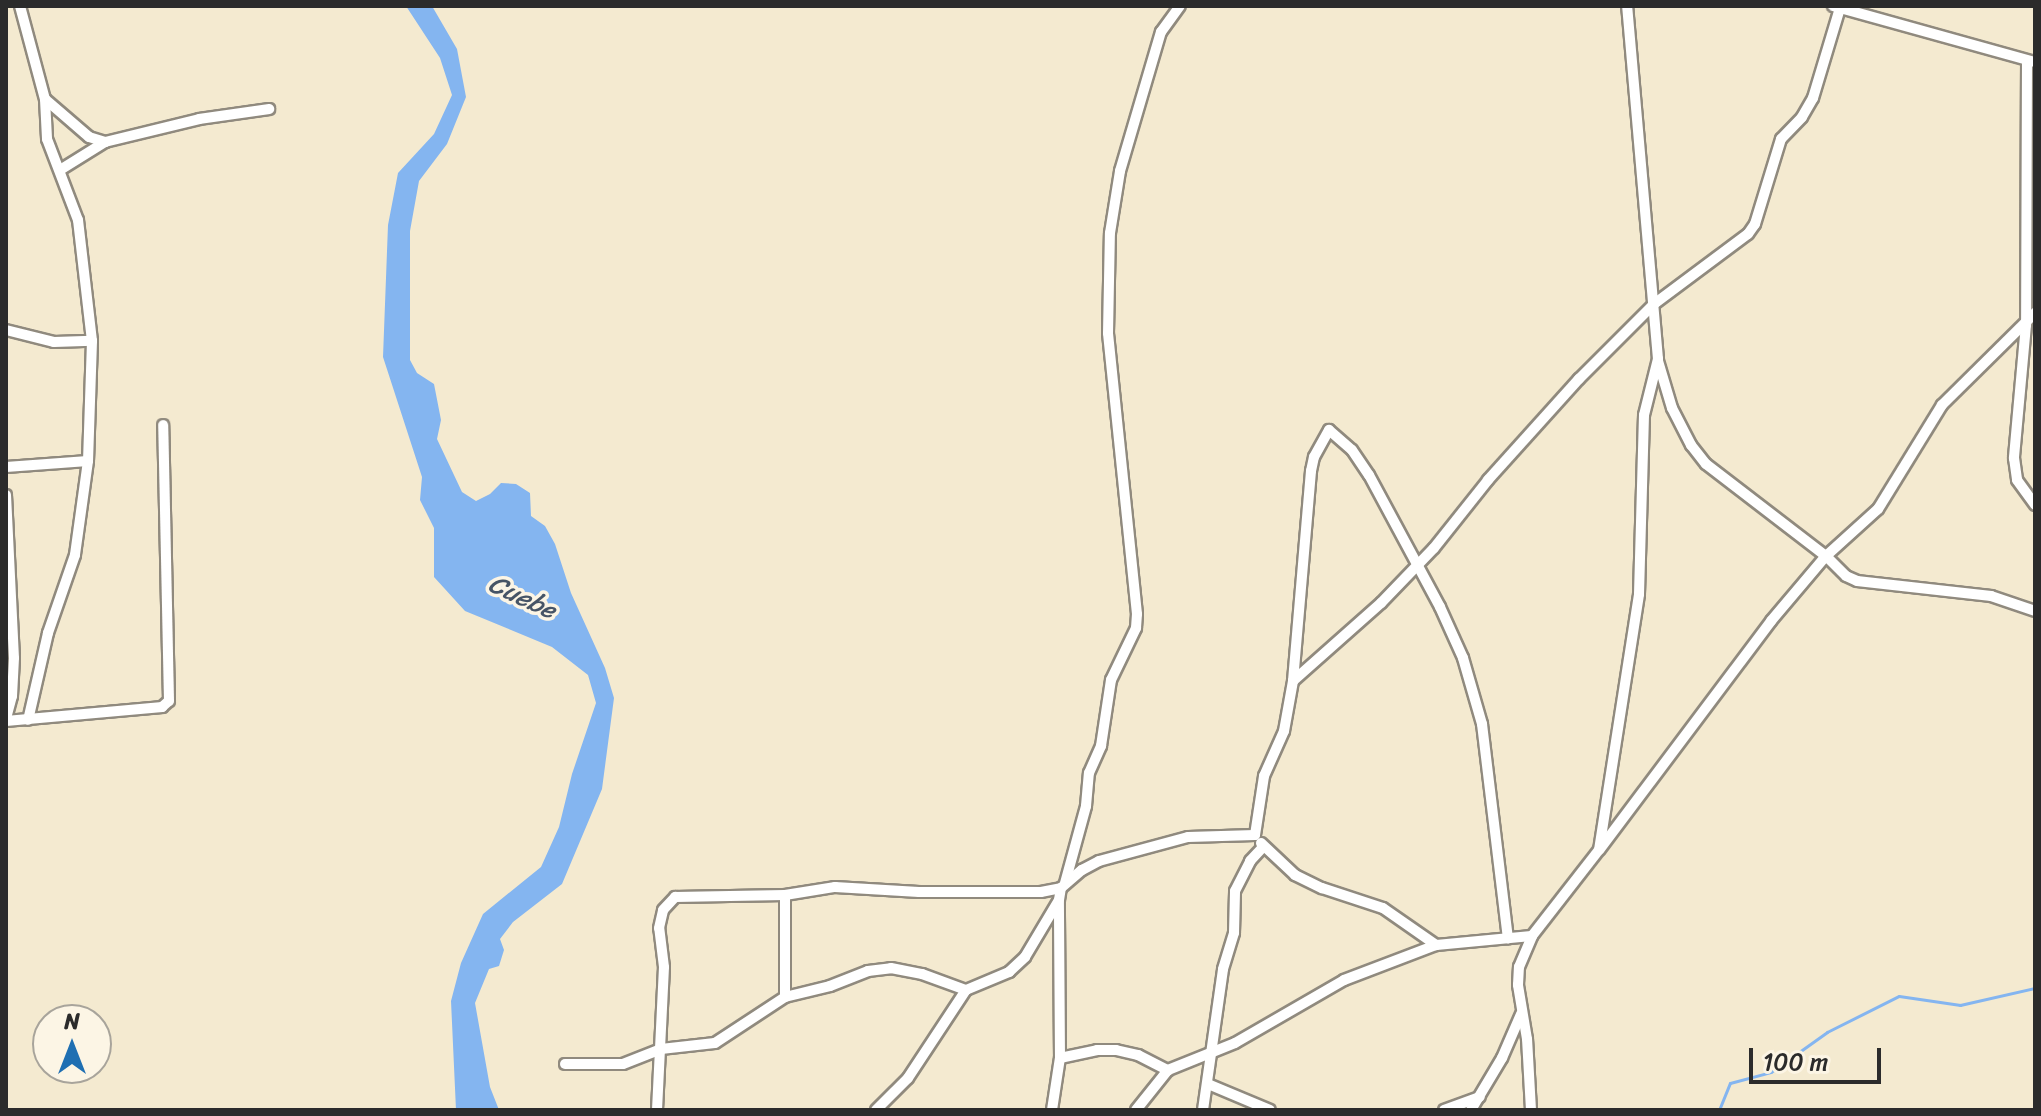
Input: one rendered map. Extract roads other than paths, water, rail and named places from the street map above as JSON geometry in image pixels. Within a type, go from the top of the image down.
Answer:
[{"type":"street","points":[[20,6],[45,99],[47,139],[78,220],[92,341],[88,461],[75,555],[48,633],[28,720]]},
{"type":"street","points":[[1052,1110],[1060,1058],[1059,900],[1086,806],[1089,773],[1101,746],[1108,690],[1136,628],[1137,614],[1108,333],[1110,233],[1120,171],[1161,32],[1180,6]]},
{"type":"street","points":[[1627,6],[1658,359],[1672,408],[1691,445],[1706,464],[1826,556],[1836,569],[1857,581],[1991,596],[2035,611]]},
{"type":"street","points":[[1293,681],[1381,603],[1416,567],[1579,379],[1654,304],[1733,247],[1755,224],[1781,139],[1802,117],[1813,98],[1837,7],[1856,9],[2031,61],[2026,325],[2014,469],[2024,492],[2035,505]]},
{"type":"street","points":[[45,99],[89,137],[105,142]]},
{"type":"street","points":[[60,170],[105,142],[199,119],[269,109]]},
{"type":"street","points":[[1531,1110],[1519,967],[1532,936],[1771,621],[1826,556],[1878,509],[1942,405],[2035,313]]},
{"type":"street","points":[[6,330],[54,342],[92,341]]},
{"type":"street","points":[[1599,850],[1632,654],[1639,594],[1644,415],[1658,359]]},
{"type":"street","points":[[6,495],[14,658],[6,720],[162,707],[169,701],[163,425]]},
{"type":"street","points":[[1436,945],[1383,908],[1322,888],[1295,875],[1263,847],[1255,835],[1264,776],[1284,731],[1293,681],[1311,471],[1326,431],[1352,450],[1369,475],[1463,658],[1482,724],[1508,938]]},
{"type":"street","points":[[6,467],[88,461]]},
{"type":"street","points":[[657,1110],[664,967],[659,928],[668,903],[684,896],[785,895],[835,887],[919,892],[1041,892],[1063,885],[1099,861],[1152,844],[1188,837],[1255,835]]},
{"type":"street","points":[[1203,1110],[1223,969],[1234,933],[1235,891],[1250,861],[1263,847]]},
{"type":"street","points":[[785,895],[785,997]]},
{"type":"street","points":[[876,1110],[908,1078],[966,990],[1009,972],[1025,957],[1059,900]]},
{"type":"street","points":[[1136,1110],[1168,1070],[1235,1043],[1315,994],[1436,945],[1532,936]]},
{"type":"street","points":[[565,1064],[623,1064],[661,1049],[715,1043],[785,997],[830,986],[868,971],[891,968],[922,974],[966,990]]},
{"type":"street","points":[[1471,1110],[1482,1096],[1521,1012]]},
{"type":"street","points":[[1060,1058],[1097,1050],[1116,1050],[1138,1055],[1168,1070]]},
{"type":"street","points":[[1208,1084],[1270,1110]]},
{"type":"street","points":[[1444,1110],[1482,1096]]},
{"type":"water","name":"Cuebe","points":[[406,6],[432,6],[457,49],[466,97],[447,144],[419,181],[410,231],[410,360],[417,373],[434,384],[441,420],[437,439],[462,492],[476,501],[490,494],[501,483],[516,484],[530,493],[531,516],[545,526],[555,544],[571,593],[605,668],[614,698],[602,789],[562,884],[513,922],[500,939],[504,950],[499,966],[489,969],[475,1003],[490,1087],[499,1110],[456,1110],[451,1001],[461,963],[483,914],[541,867],[559,827],[572,774],[596,703],[588,675],[552,647],[465,611],[434,577],[434,528],[420,500],[422,477],[383,357],[388,225],[398,173],[434,134],[452,95],[440,58]]},
{"type":"waterway","points":[[1719,1110],[1730,1083],[1771,1072],[1827,1032],[1899,996],[1960,1005],[2035,988]]}]
